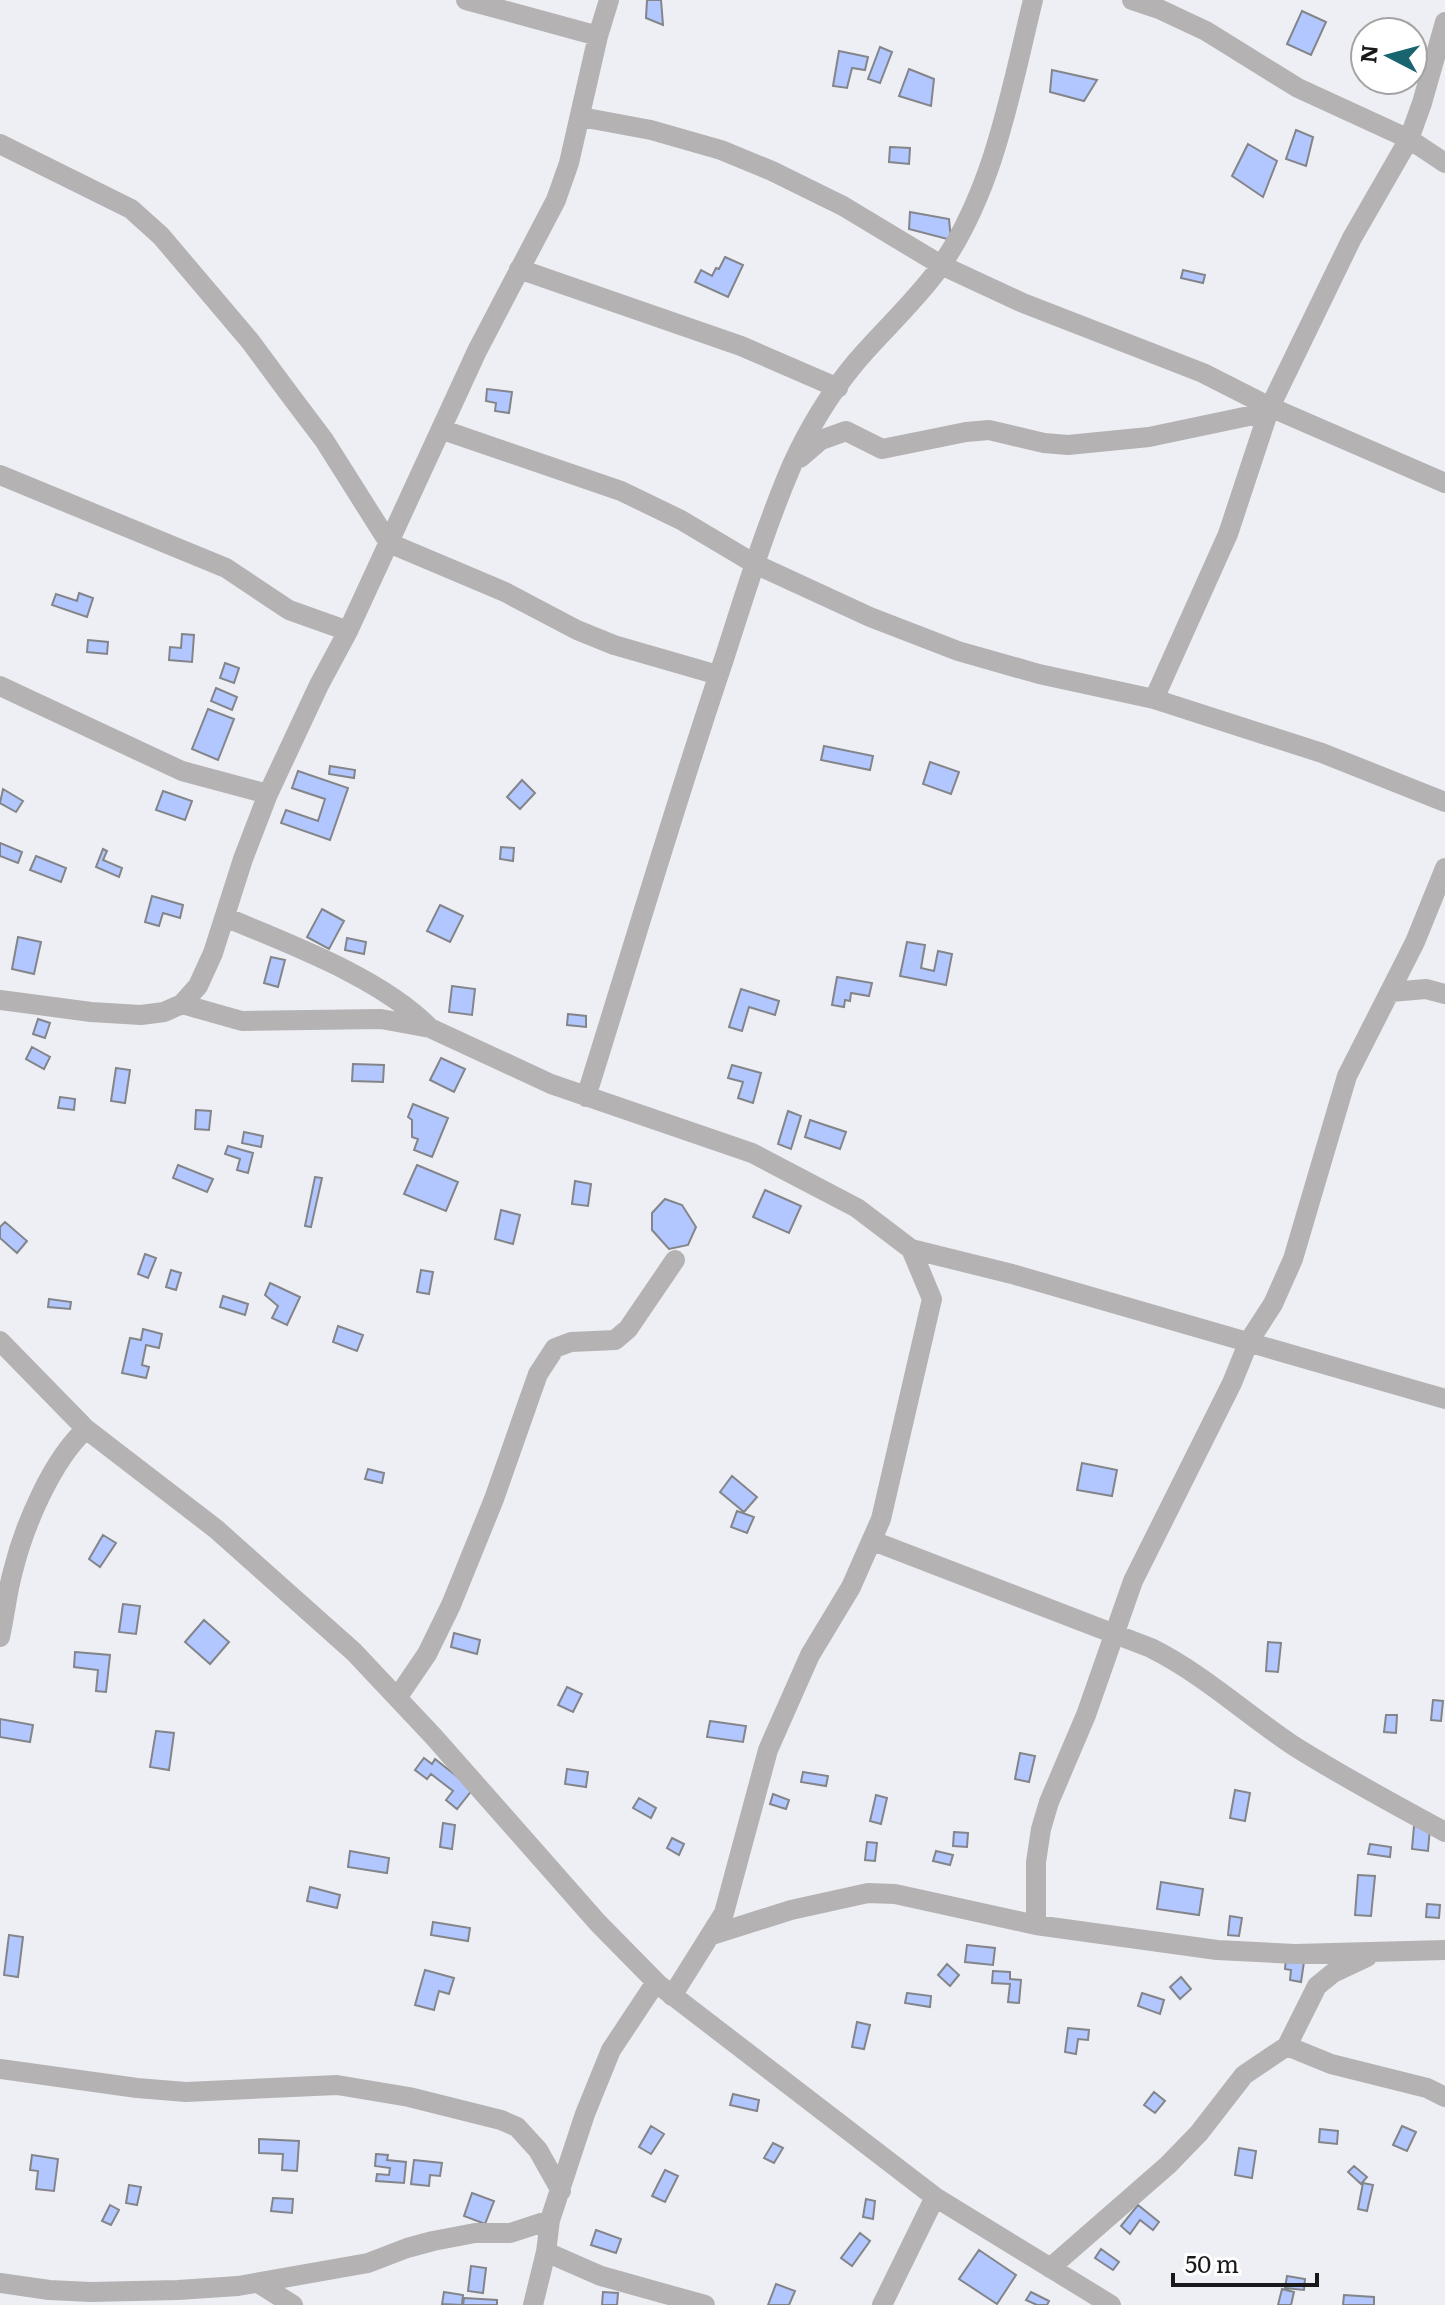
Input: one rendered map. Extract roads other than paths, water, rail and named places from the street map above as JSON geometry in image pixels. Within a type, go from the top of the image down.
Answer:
[{"type":"street","points":[[466,0],[598,36]]},
{"type":"street","points":[[0,1000],[141,1015],[164,1012],[182,1004],[198,986],[213,953],[268,794],[443,430],[477,351],[556,200],[581,117],[609,0]]},
{"type":"street","points":[[586,1097],[718,675],[793,463],[855,363],[913,301],[941,265],[971,210],[1009,98],[1033,0]]},
{"type":"street","points":[[1132,0],[1206,31],[1298,88],[1409,139],[1445,163]]},
{"type":"street","points":[[1154,699],[1228,534],[1269,410],[1352,238],[1409,139],[1445,22]]},
{"type":"street","points":[[581,117],[651,130],[721,150],[772,171],[843,206],[941,265],[1023,303],[1203,373],[1269,410],[1445,483]]},
{"type":"street","points":[[0,144],[131,209],[161,236],[241,330],[299,406],[389,543],[505,592],[577,630],[614,645],[718,675]]},
{"type":"street","points":[[519,269],[741,346],[838,388]]},
{"type":"street","points":[[793,463],[821,440],[846,431],[882,449],[989,430],[1044,443],[1079,444],[1149,437],[1269,410]]},
{"type":"street","points":[[443,430],[621,491],[681,520],[755,564],[870,617],[958,651],[1039,674],[1154,699],[1322,753],[1445,802]]},
{"type":"street","points":[[0,475],[226,568],[289,610],[348,631]]},
{"type":"street","points":[[0,686],[182,771],[268,794]]},
{"type":"street","points":[[1036,1925],[1036,1862],[1041,1829],[1133,1581],[1232,1383],[1249,1341],[1273,1304],[1293,1259],[1347,1076],[1415,942],[1445,868]]},
{"type":"street","points":[[225,917],[353,975],[413,1011],[430,1028]]},
{"type":"street","points":[[1391,992],[1426,989],[1445,994]]},
{"type":"street","points":[[182,1004],[242,1021],[381,1019],[430,1028],[515,1070],[752,1153],[847,1202],[911,1249],[1012,1274],[1445,1399]]},
{"type":"street","points":[[672,1996],[724,1913],[768,1750],[810,1655],[851,1587],[873,1541],[888,1493],[932,1299],[911,1249]]},
{"type":"street","points":[[397,1698],[427,1654],[451,1605],[490,1510],[538,1374],[546,1361],[555,1348],[571,1342],[615,1340],[635,1319],[675,1260]]},
{"type":"street","points":[[0,1341],[86,1429],[216,1529],[354,1652],[598,1923],[672,1996],[935,2197],[1111,2305]]},
{"type":"street","points":[[0,1637],[13,1572],[28,1530],[59,1462],[86,1429]]},
{"type":"street","points":[[873,1541],[1151,1648],[1183,1664],[1294,1746],[1375,1795],[1445,1832]]},
{"type":"street","points":[[712,1935],[791,1910],[868,1893],[895,1894],[1036,1925],[1217,1950],[1374,1953],[1445,1950]]},
{"type":"street","points":[[1050,2268],[1168,2165],[1199,2133],[1244,2075],[1287,2046],[1317,1986],[1333,1973],[1374,1953]]},
{"type":"street","points":[[533,2305],[550,2220],[585,2114],[611,2050],[656,1982]]},
{"type":"street","points":[[1287,2046],[1331,2064],[1427,2088],[1445,2097]]},
{"type":"street","points":[[0,2069],[186,2092],[337,2085],[409,2097],[501,2120],[517,2127],[538,2150],[561,2191]]},
{"type":"street","points":[[882,2305],[935,2197]]},
{"type":"street","points":[[0,2283],[182,2298],[368,2263],[433,2241],[475,2233],[510,2233],[550,2220]]},
{"type":"street","points":[[546,2252],[601,2276],[705,2305]]},
{"type":"street","points":[[258,2283],[293,2305]]}]
